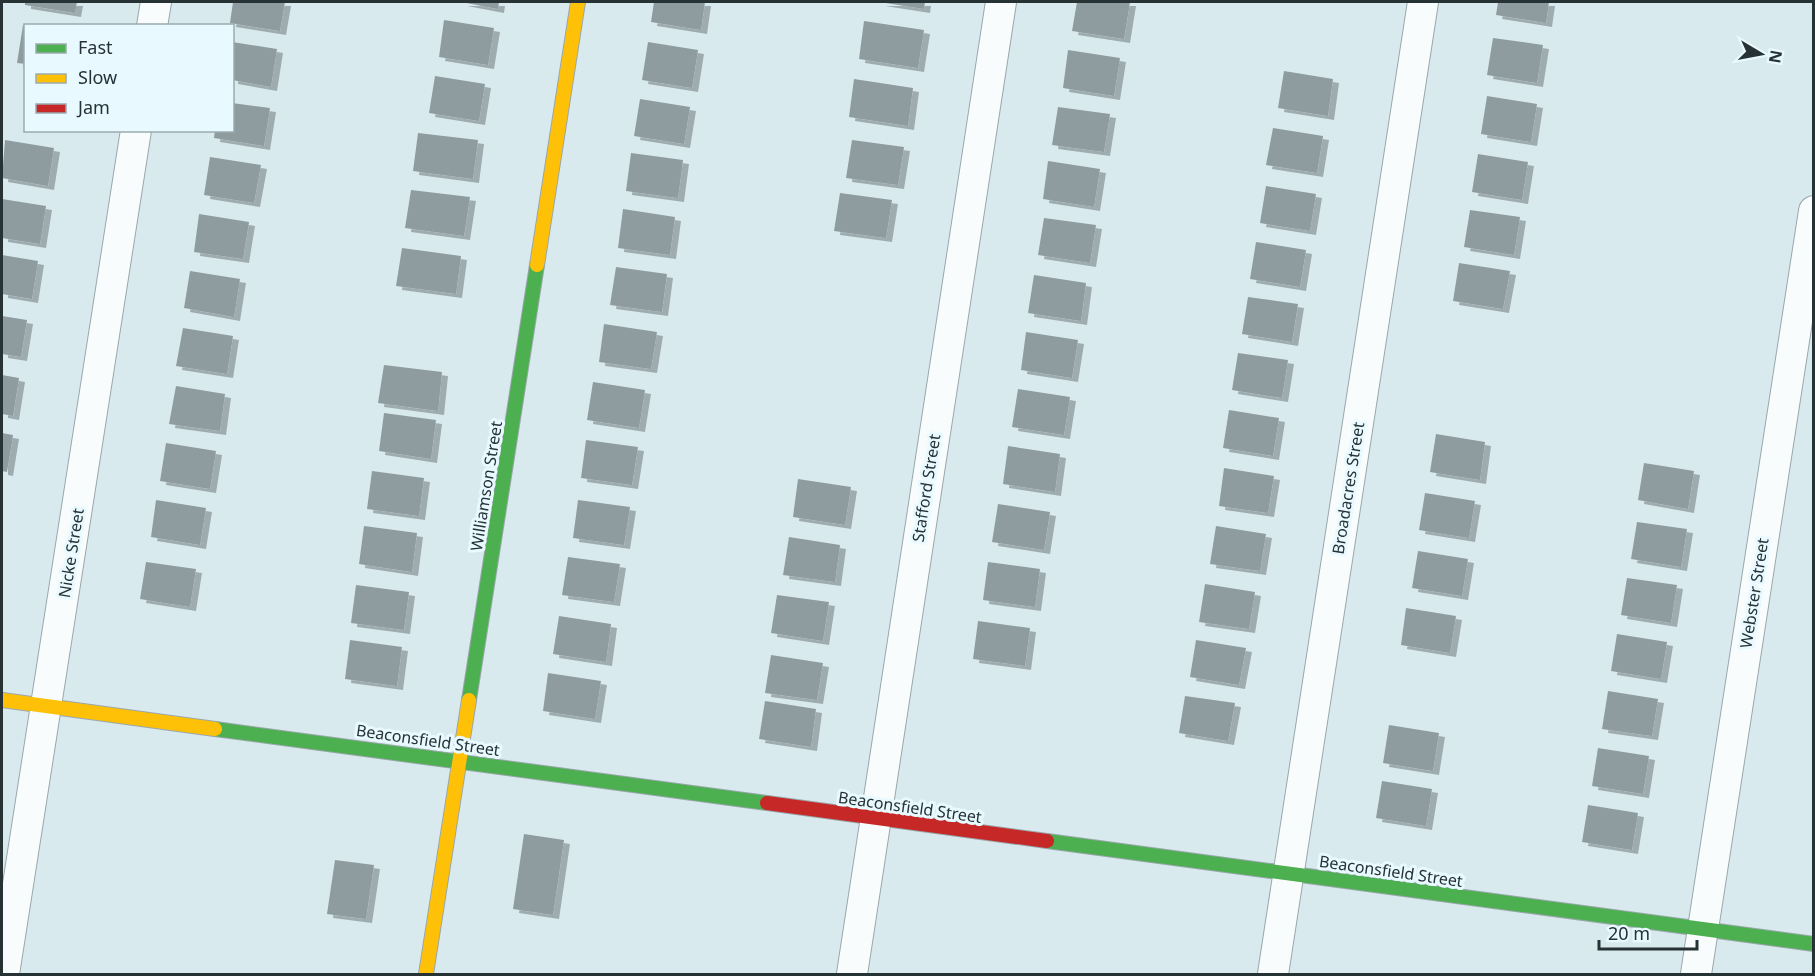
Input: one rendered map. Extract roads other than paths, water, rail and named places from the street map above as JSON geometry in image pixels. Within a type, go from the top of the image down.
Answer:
[{"type":"street","points":[[152,24],[156,2]]},
{"type":"street","name":"Williamson Street","points":[[426,975],[578,2]]},
{"type":"street","name":"Stafford Street","points":[[852,975],[1001,2]]},
{"type":"street","name":"Broadacres Street","points":[[1273,975],[1423,2]]},
{"type":"street","name":"Nicke Street","points":[[4,975],[136,132]]},
{"type":"street","name":"Webster Street","points":[[1696,975],[1814,212]]},
{"type":"street","name":"Beaconsfield Street","points":[[2,700],[1814,944]]}]
